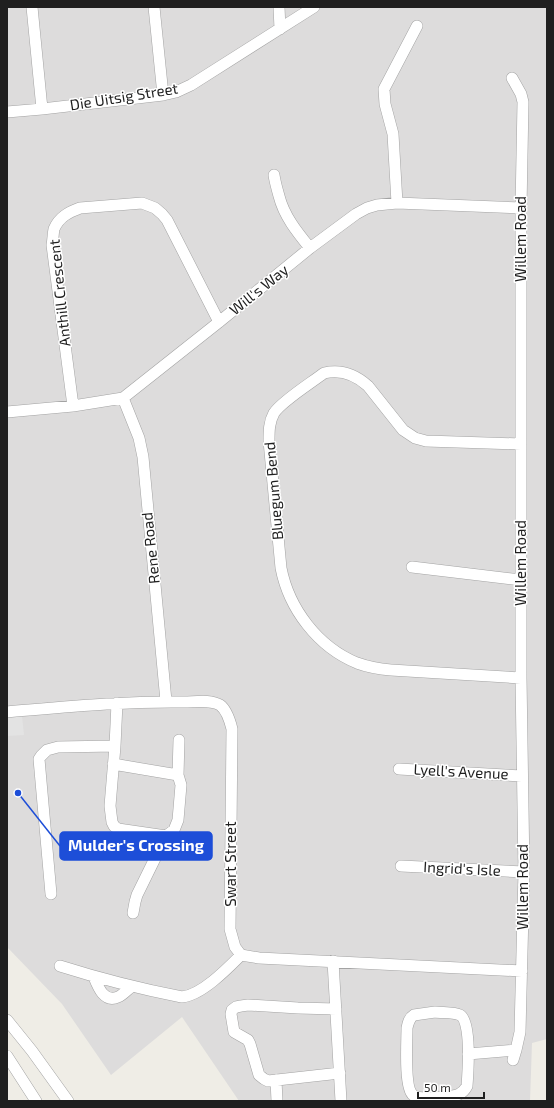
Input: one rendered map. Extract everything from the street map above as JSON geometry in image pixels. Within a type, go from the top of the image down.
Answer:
[{"type":"street","points":[[32,7],[42,109]]},
{"type":"street","points":[[154,7],[163,95]]},
{"type":"street","points":[[279,7],[280,29]]},
{"type":"street","name":"Die Uitsig Street","points":[[7,112],[163,95],[176,92],[191,85],[314,7]]},
{"type":"street","points":[[397,203],[393,134],[385,104],[384,92],[385,86],[417,26]]},
{"type":"street","name":"Willem Road","points":[[468,1054],[515,1055],[520,1032],[524,872],[521,678],[521,208],[523,102],[521,94],[512,78]]},
{"type":"street","points":[[274,175],[279,198],[285,213],[298,234],[310,248]]},
{"type":"street","name":"Anthill Crescent","points":[[73,406],[52,246],[54,229],[64,216],[80,208],[142,203],[155,208],[167,220],[219,322]]},
{"type":"street","name":"Will's Way","points":[[7,412],[73,406],[123,398],[310,248],[356,214],[367,208],[377,205],[397,203],[521,208]]},
{"type":"street","name":"Bluegum Bend","points":[[521,444],[426,441],[414,438],[404,430],[368,386],[354,376],[341,372],[324,373],[283,403],[271,419],[269,429],[284,580],[288,592],[296,607],[309,627],[321,640],[330,648],[357,663],[374,668],[521,678]]},
{"type":"street","name":"Rene Road","points":[[123,398],[139,438],[143,457],[166,701]]},
{"type":"street","points":[[412,568],[522,580]]},
{"type":"street","name":"Swart Street","points":[[7,712],[117,703],[166,701],[210,702],[222,707],[231,725],[230,929],[235,947],[241,955]]},
{"type":"street","points":[[117,703],[110,806],[110,815],[114,826],[118,830],[166,836]]},
{"type":"street","points":[[133,913],[137,895],[166,836],[174,830],[178,820],[182,785],[178,775],[179,740]]},
{"type":"street","points":[[51,894],[39,759],[47,750],[58,747],[115,746]]},
{"type":"street","points":[[113,764],[178,775]]},
{"type":"street","name":"Lyell's Avenue","points":[[399,769],[522,776]]},
{"type":"street","name":"Ingrid's Isle","points":[[401,866],[524,872]]},
{"type":"street","points":[[60,966],[131,987],[182,997],[190,996],[196,993],[216,978],[241,955],[259,958],[522,971]]},
{"type":"street","points":[[333,961],[341,1101]]},
{"type":"street","points":[[94,977],[99,989],[107,997],[114,998],[119,996],[131,987]]},
{"type":"street","points":[[336,1009],[248,1005],[236,1007],[232,1010],[231,1014],[234,1032],[248,1040],[259,1075],[264,1080],[268,1081],[340,1073]]},
{"type":"street","points":[[435,1012],[458,1014],[462,1016],[465,1019],[467,1026],[468,1054],[467,1086],[458,1095],[417,1097],[412,1095],[409,1091],[407,1080],[407,1028],[412,1016],[435,1012]]},
{"type":"street","points":[[7,1020],[32,1050],[68,1101]]},
{"type":"street","points":[[7,1056],[36,1101]]},
{"type":"street","points":[[276,1080],[277,1101]]},
{"type":"shaded area","points":[[7,7],[547,7],[547,1039],[532,1043],[530,1101],[239,1101],[182,1017],[111,1075],[62,1004],[7,947]]},
{"type":"shaded area","points":[[22,716],[24,735],[7,736],[7,717]]},
{"type":"place","name":"Mulder's Crossing","points":[[18,793]]}]
